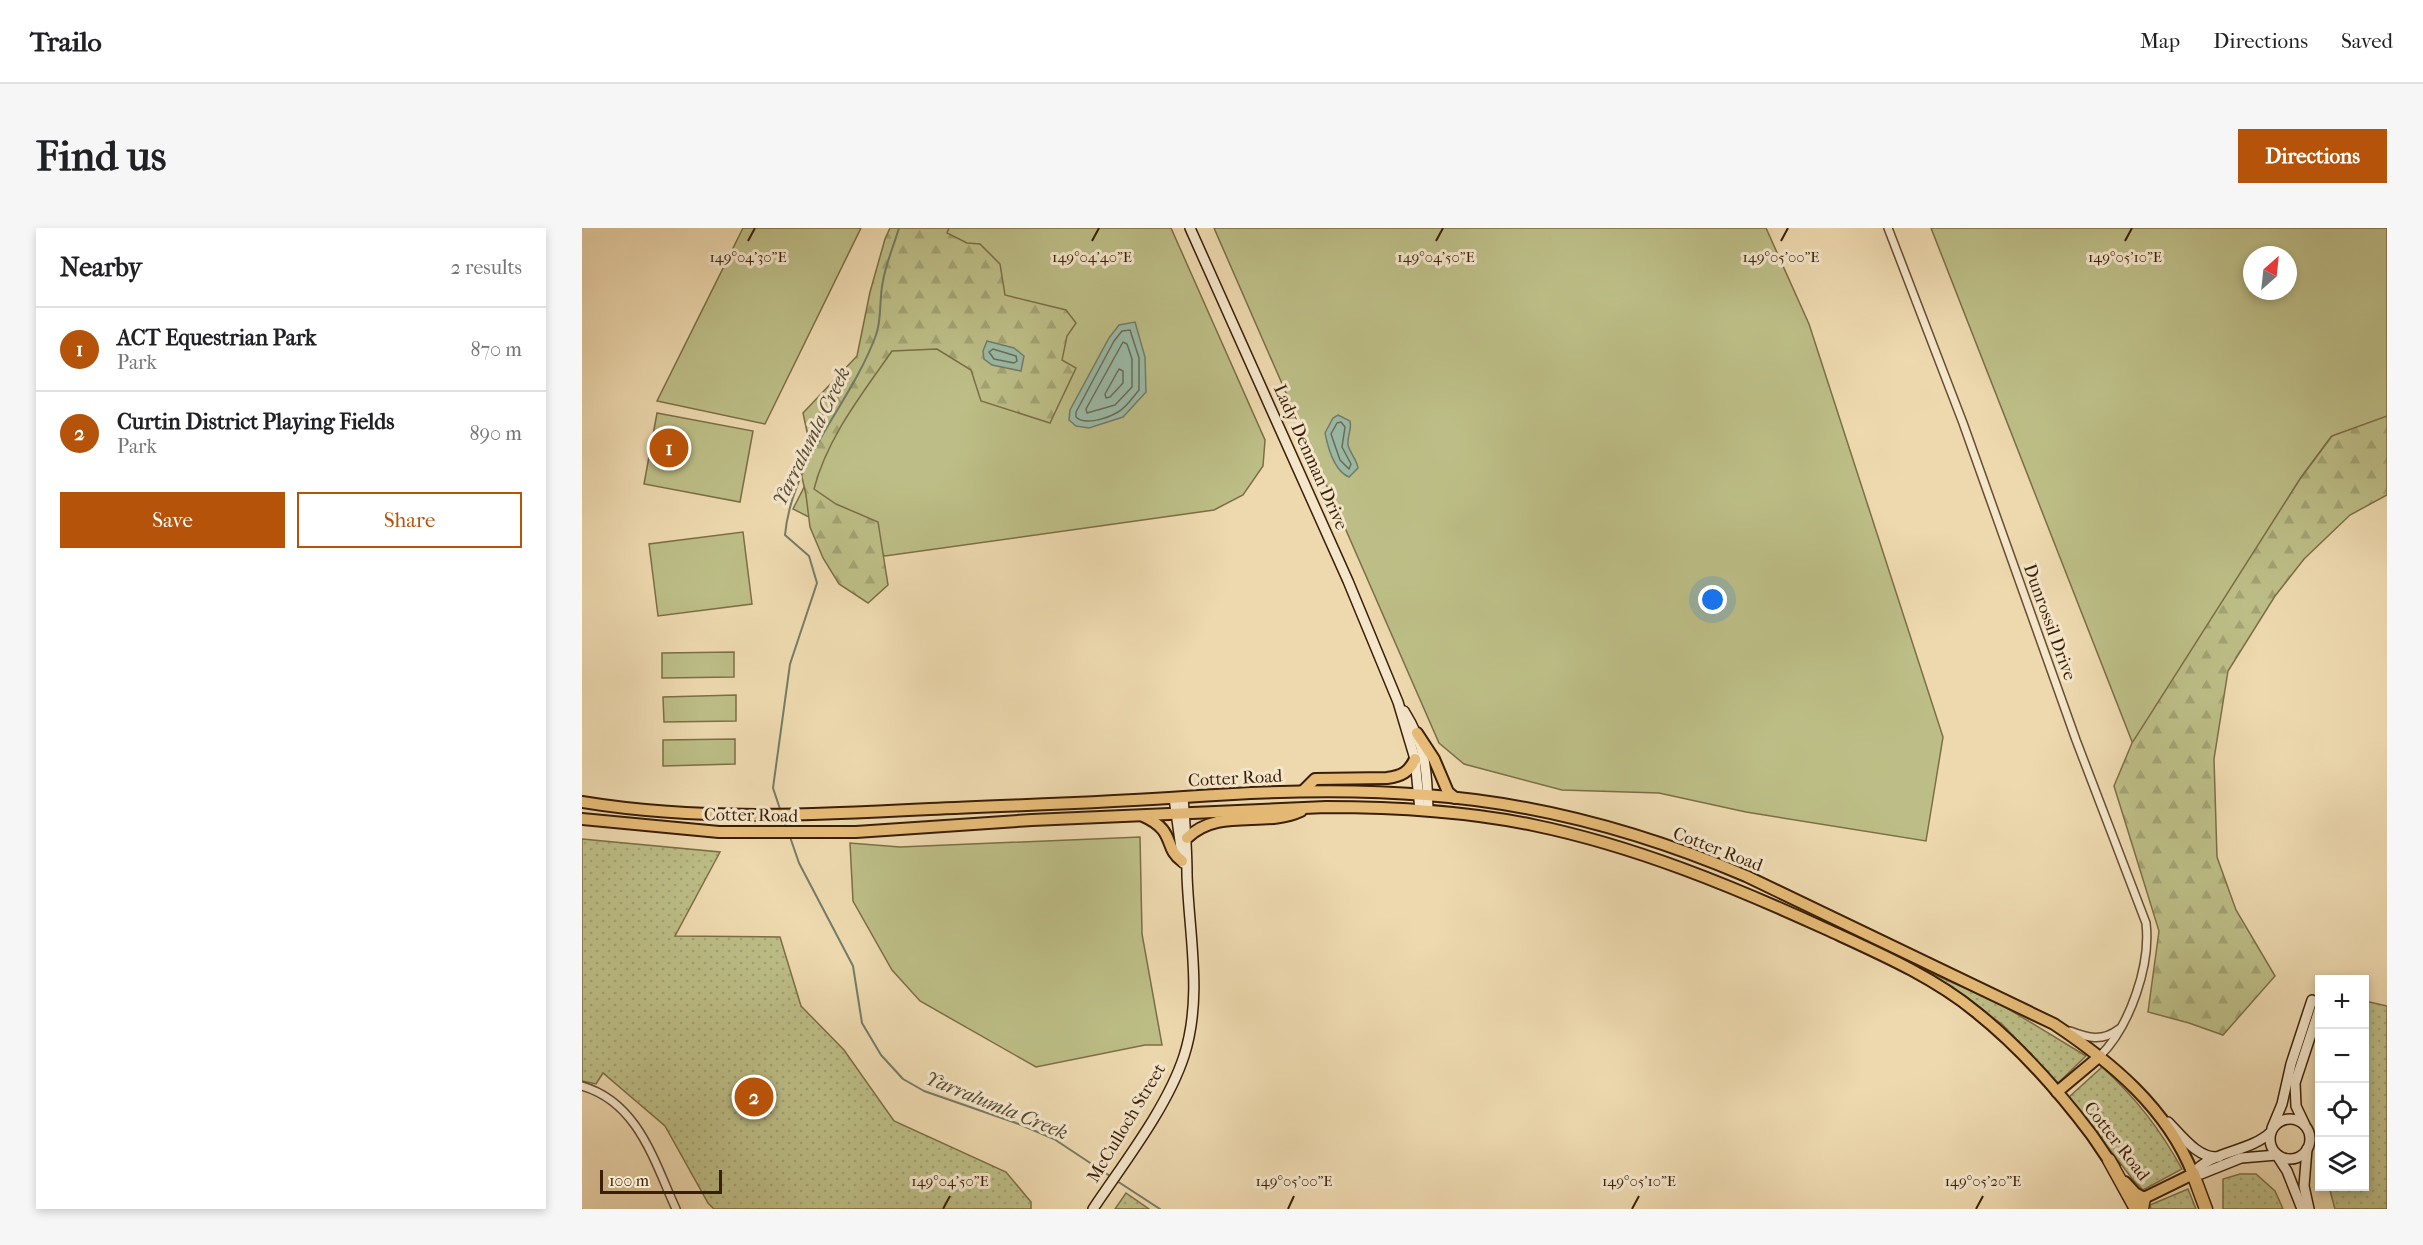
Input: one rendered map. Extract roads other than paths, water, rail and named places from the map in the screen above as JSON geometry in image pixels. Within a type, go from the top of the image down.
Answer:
[{"type":"highway","points":[[2109,1160],[2136,1209]]},
{"type":"highway","points":[[2193,1174],[2206,1209]]},
{"type":"main road","name":"Lady Denman Drive","points":[[1190,228],[1348,581],[1398,702],[1424,795]]},
{"type":"main road","name":"Lady Denman Drive","points":[[1398,702],[1417,733],[1427,768],[1424,810]]},
{"type":"main road","points":[[1417,733],[1434,759],[1448,792],[1455,798]]},
{"type":"main road","points":[[1303,791],[1315,779],[1399,776],[1407,772],[1415,759]]},
{"type":"main road","name":"Cotter Road","points":[[582,802],[658,811],[766,815],[1303,791],[1455,798],[1521,808],[1590,823],[1695,855],[1807,904],[2054,1024],[2100,1056],[2127,1080],[2151,1106],[2179,1147],[2193,1174],[2143,1204],[2057,1092],[1999,1031],[1976,1011],[1941,987],[1889,959],[1736,889],[1668,863],[1577,835],[1511,821],[1424,810],[1366,807],[1032,820],[856,832],[667,829],[582,819]]},
{"type":"main road","name":"McCulloch Street","points":[[1178,797],[1182,861],[1187,874]]},
{"type":"main road","points":[[1187,838],[1195,830],[1212,822],[1288,817],[1307,808]]},
{"type":"main road","name":"McCulloch Street","points":[[1093,1209],[1170,1090],[1184,1058],[1190,1033],[1193,959],[1187,838],[1180,814]]},
{"type":"main road","points":[[1140,815],[1161,825],[1175,856],[1182,861]]},
{"type":"main road","points":[[2302,1209],[2287,1171],[2270,1146],[2271,1130],[2282,1104],[2291,1064],[2312,1000]]},
{"type":"main road","points":[[2309,1209],[2304,1186],[2310,1137],[2296,1106],[2295,1083],[2315,1020]]},
{"type":"main road","points":[[2057,1092],[2100,1056]]},
{"type":"main road","points":[[2151,1106],[2196,1150],[2207,1156],[2219,1157]]},
{"type":"main road","points":[[2193,1174],[2197,1168],[2219,1157],[2256,1143],[2280,1121],[2290,1119],[2300,1122],[2307,1129]]},
{"type":"main road","points":[[2193,1174],[2201,1174],[2241,1158],[2277,1155],[2294,1159],[2303,1155],[2307,1149]]},
{"type":"street","name":"Dunrossil Drive","points":[[1888,228],[1963,423],[2076,740],[2146,923],[2146,952],[2141,978],[2120,1028],[2111,1044],[2100,1056]]},
{"type":"street","points":[[2054,1024],[2091,1038],[2108,1036],[2120,1028]]},
{"type":"street","points":[[582,1086],[606,1097],[623,1109],[637,1125],[676,1209]]},
{"type":"water","points":[[1135,322],[1145,357],[1146,392],[1123,417],[1089,428],[1076,426],[1069,420],[1070,410],[1109,338],[1119,325]]},
{"type":"water","points":[[987,341],[1014,348],[1024,356],[1021,371],[992,365],[984,359],[983,351]]},
{"type":"water","points":[[1338,415],[1350,421],[1348,445],[1358,468],[1349,477],[1339,470],[1330,452],[1325,433],[1333,418]]},
{"type":"waterway","name":"Yarralumla Creek","points":[[781,812],[773,788],[790,664],[817,583],[809,556],[785,535],[790,508],[810,457],[852,385],[876,335],[884,274],[899,228]]},
{"type":"waterway","name":"Yarralumla Creek","points":[[783,817],[787,829]]},
{"type":"waterway","name":"Yarralumla Creek","points":[[789,834],[799,863],[853,966],[862,1023],[881,1055],[903,1079],[924,1091],[1016,1123],[1054,1139],[1113,1178]]},
{"type":"waterway","name":"Yarralumla Creek","points":[[1117,1181],[1160,1209]]},
{"type":"place","name":"ACT Equestrian Park","points":[[669,448]]},
{"type":"place","name":"Curtin District Playing Fields","points":[[754,1097]]}]
